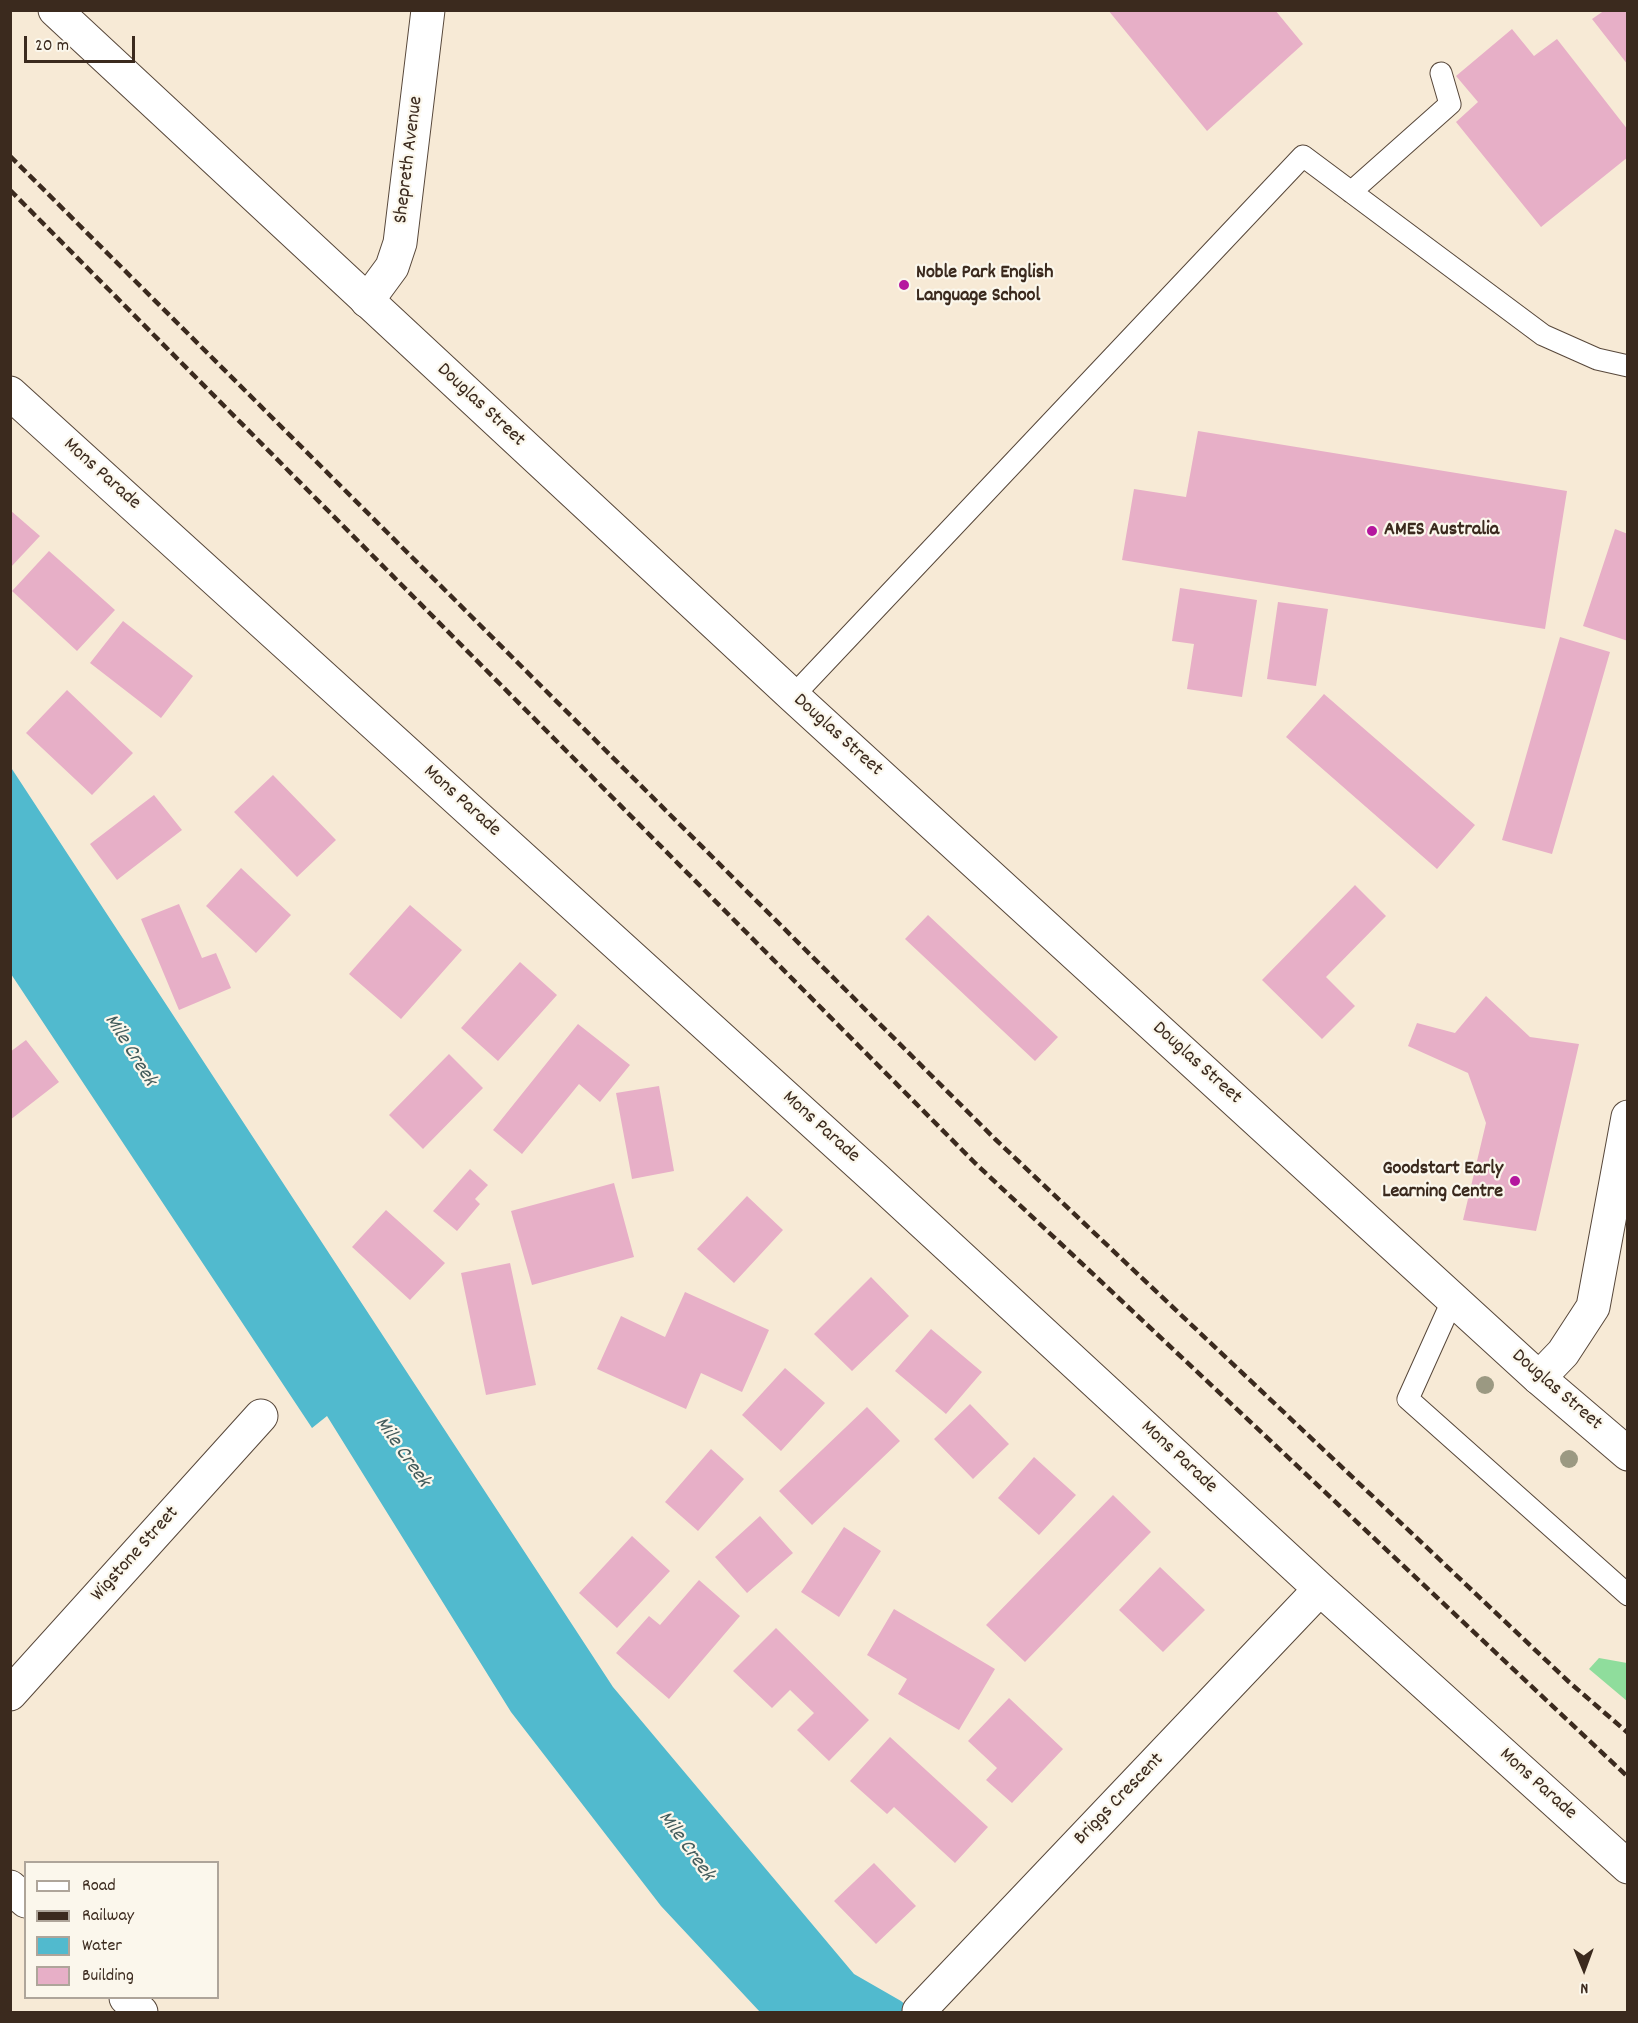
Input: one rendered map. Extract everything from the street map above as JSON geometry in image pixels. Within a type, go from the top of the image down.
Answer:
[{"type":"street","name":"Douglas Street","points":[[55,10],[793,696],[1539,1378],[1628,1454]]},
{"type":"street","name":"Shepreth Avenue","points":[[367,301],[392,267],[400,243],[428,10]]},
{"type":"street","name":"Mons Parade","points":[[10,393],[869,1173],[1320,1589],[1628,1867]]},
{"type":"street","points":[[1539,1378],[1563,1353],[1593,1307],[1628,1117]]},
{"type":"street","name":"Wigstone Street","points":[[10,1694],[261,1416]]},
{"type":"street","name":"Briggs Crescent","points":[[919,2012],[1320,1589]]},
{"type":"street","points":[[10,1887],[24,1899]]},
{"type":"street","points":[[127,1999],[141,2013]]},
{"type":"lane","points":[[1351,192],[1450,104],[1441,74]]},
{"type":"lane","points":[[793,696],[1303,156],[1543,335],[1597,358],[1628,366]]},
{"type":"lane","points":[[1453,1299],[1408,1399],[1628,1595]]},
{"type":"green space","points":[[1599,1658],[1627,1663],[1627,1701],[1589,1669]]},
{"type":"water","name":"Mile Creek","points":[[10,766],[613,1687],[854,1974],[901,2001],[914,2012],[760,2012],[661,1906],[511,1712],[327,1416],[312,1428],[11,974]]},
{"type":"building","points":[[1108,10],[1275,10],[1303,44],[1207,131]]},
{"type":"building","points":[[1605,10],[1628,10],[1628,65],[1592,19]]},
{"type":"building","points":[[1512,29],[1534,56],[1557,39],[1628,130],[1628,157],[1541,227],[1456,122],[1478,102],[1456,76]]},
{"type":"building","points":[[1198,431],[1567,491],[1545,629],[1122,560],[1134,489],[1186,497]]},
{"type":"building","points":[[10,510],[40,536],[10,568]]},
{"type":"building","points":[[1615,529],[1628,534],[1628,641],[1583,626]]},
{"type":"building","points":[[49,551],[115,610],[77,651],[12,591]]},
{"type":"building","points":[[1180,588],[1257,600],[1242,697],[1187,689],[1194,644],[1172,641]]},
{"type":"building","points":[[1278,602],[1328,609],[1316,686],[1267,679]]},
{"type":"building","points":[[123,621],[193,676],[161,718],[90,663]]},
{"type":"building","points":[[1560,637],[1610,652],[1552,854],[1502,840]]},
{"type":"building","points":[[67,690],[133,753],[92,795],[26,733]]},
{"type":"building","points":[[1324,694],[1475,825],[1437,869],[1286,737]]},
{"type":"building","points":[[273,775],[336,840],[297,877],[234,812]]},
{"type":"building","points":[[154,795],[182,830],[117,880],[90,844]]},
{"type":"building","points":[[241,868],[291,915],[256,953],[206,906]]},
{"type":"building","points":[[1355,885],[1386,916],[1326,977],[1355,1006],[1322,1039],[1262,980]]},
{"type":"building","points":[[179,904],[202,958],[216,953],[231,988],[179,1010],[141,919]]},
{"type":"building","points":[[410,905],[462,950],[401,1019],[349,974]]},
{"type":"building","points":[[928,915],[1058,1037],[1035,1061],[905,939]]},
{"type":"building","points":[[520,962],[557,995],[498,1061],[461,1028]]},
{"type":"building","points":[[1486,996],[1530,1037],[1579,1044],[1536,1231],[1463,1220],[1486,1123],[1468,1073],[1408,1046],[1417,1023],[1455,1033]]},
{"type":"building","points":[[578,1024],[630,1065],[600,1102],[579,1084],[522,1154],[493,1130]]},
{"type":"building","points":[[26,1040],[59,1082],[10,1120],[10,1052]]},
{"type":"building","points":[[449,1054],[483,1088],[423,1149],[389,1115]]},
{"type":"building","points":[[659,1086],[674,1171],[632,1179],[616,1093]]},
{"type":"building","points":[[470,1169],[488,1185],[475,1199],[480,1204],[457,1231],[433,1211]]},
{"type":"building","points":[[614,1183],[634,1257],[532,1285],[511,1211]]},
{"type":"building","points":[[747,1196],[783,1230],[734,1283],[697,1249]]},
{"type":"building","points":[[386,1210],[445,1263],[410,1300],[352,1247]]},
{"type":"building","points":[[510,1263],[536,1385],[486,1395],[461,1273]]},
{"type":"building","points":[[871,1277],[909,1316],[852,1371],[814,1334]]},
{"type":"building","points":[[685,1292],[769,1330],[742,1392],[701,1373],[686,1409],[597,1369],[621,1316],[665,1337]]},
{"type":"building","points":[[931,1329],[982,1372],[946,1414],[895,1371]]},
{"type":"building","points":[[785,1368],[825,1403],[781,1451],[742,1415]]},
{"type":"building","points":[[970,1404],[1009,1444],[973,1479],[934,1439]]},
{"type":"building","points":[[867,1407],[900,1441],[812,1525],[779,1491]]},
{"type":"building","points":[[711,1449],[744,1479],[698,1531],[665,1502]]},
{"type":"building","points":[[1034,1457],[1076,1495],[1039,1535],[998,1498]]},
{"type":"building","points":[[1113,1495],[1151,1532],[1025,1662],[986,1625]]},
{"type":"building","points":[[760,1516],[793,1553],[747,1593],[715,1557]]},
{"type":"building","points":[[844,1527],[881,1551],[839,1617],[801,1592]]},
{"type":"building","points":[[632,1536],[670,1571],[617,1628],[579,1593]]},
{"type":"building","points":[[1160,1567],[1205,1610],[1163,1652],[1119,1610]]},
{"type":"building","points":[[699,1580],[740,1616],[669,1699],[616,1653],[649,1616],[660,1625]]},
{"type":"building","points":[[894,1609],[995,1669],[959,1730],[898,1694],[907,1679],[867,1655]]},
{"type":"building","points":[[776,1628],[869,1720],[829,1761],[797,1730],[814,1713],[790,1690],[772,1708],[733,1671]]},
{"type":"building","points":[[1009,1698],[1063,1749],[1012,1803],[986,1780],[997,1768],[968,1741]]},
{"type":"building","points":[[890,1737],[988,1827],[955,1863],[894,1807],[887,1814],[850,1781]]},
{"type":"building","points":[[874,1863],[916,1906],[876,1944],[834,1901]]},
{"type":"railway","points":[[10,156],[995,1139],[1569,1682],[1628,1733]]},
{"type":"railway","points":[[10,190],[975,1163],[1628,1777]]},
{"type":"place","name":"Noble Park English Language School","points":[[904,285]]},
{"type":"place","name":"AMES Australia","points":[[1372,531]]},
{"type":"place","name":"Goodstart Early Learning Centre","points":[[1515,1181]]}]
